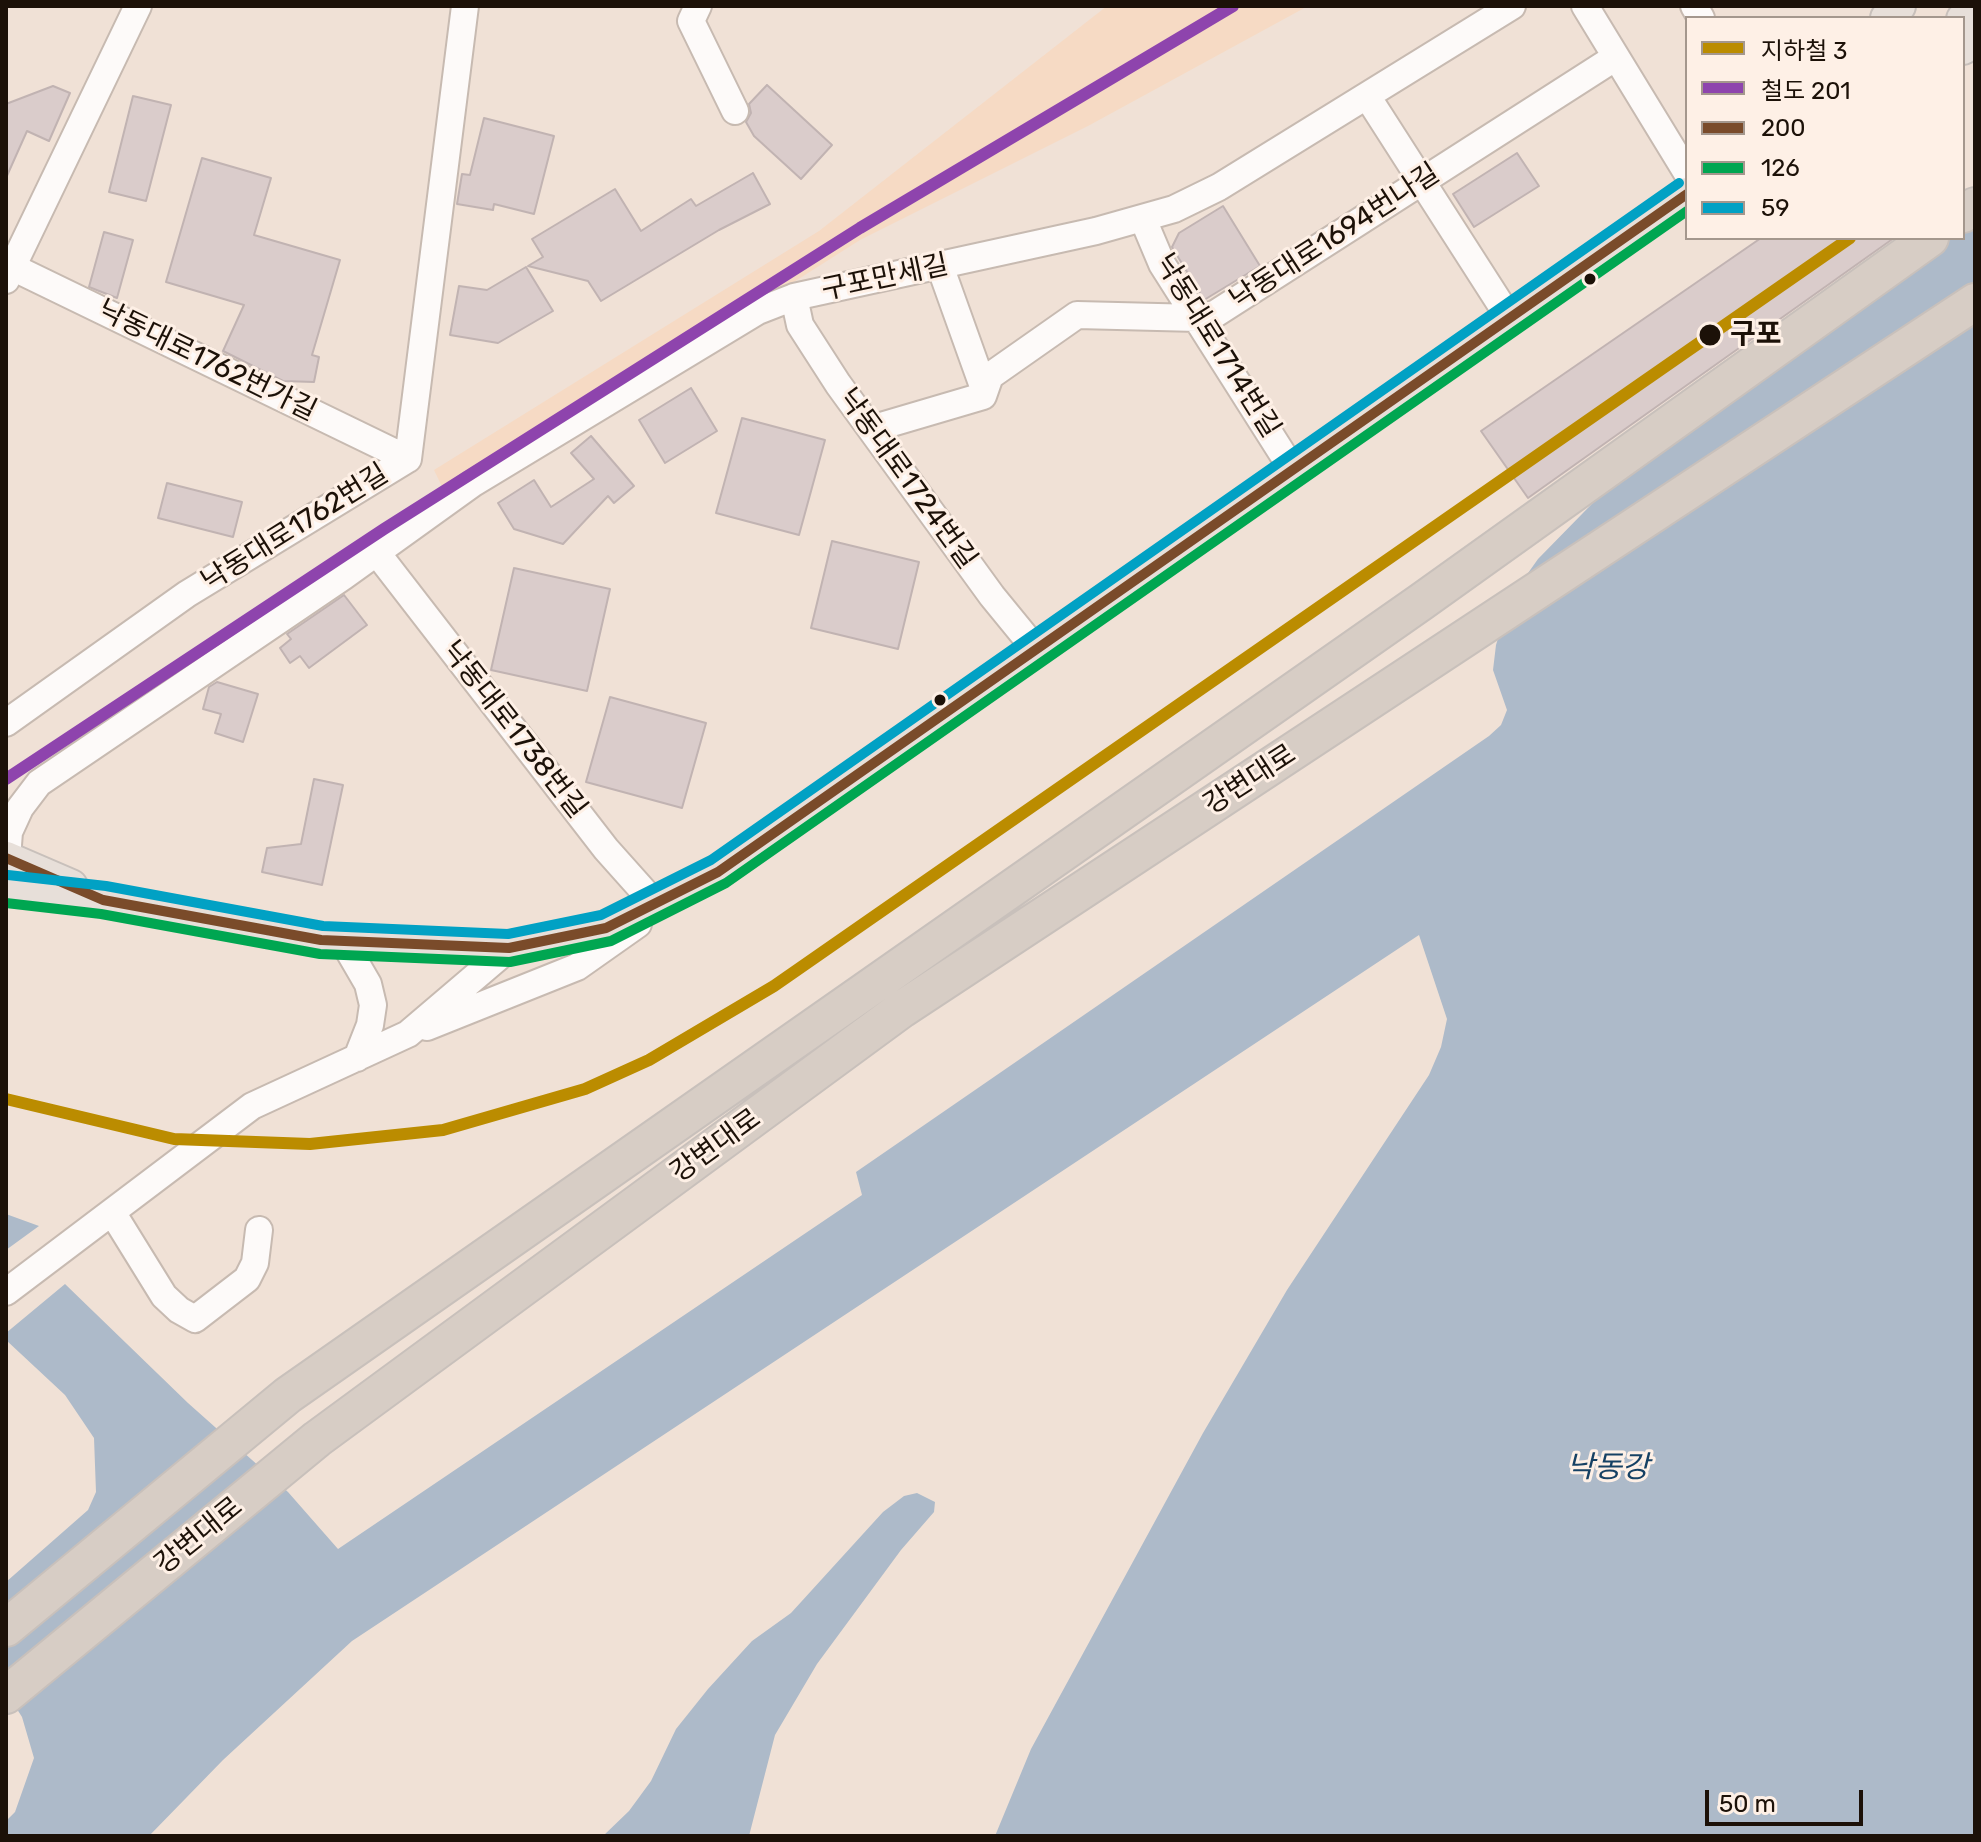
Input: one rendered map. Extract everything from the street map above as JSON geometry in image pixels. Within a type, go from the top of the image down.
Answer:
[{"type":"highway","name":"강변대로","points":[[6,1628],[288,1395],[1421,602],[1927,240]]},
{"type":"highway","name":"강변대로","points":[[6,1695],[317,1439],[902,1009],[1975,302]]},
{"type":"main road","points":[[6,889],[103,900],[343,941],[509,948],[606,928],[718,872],[1294,472],[1685,195]]},
{"type":"main road","points":[[6,858],[103,900]]},
{"type":"street","points":[[8,270],[138,6]]},
{"type":"street","name":"낙동대로1762번길","points":[[6,723],[187,594],[408,459],[465,6]]},
{"type":"street","points":[[698,6],[691,21],[735,111]]},
{"type":"street","name":"구포만세길","points":[[6,858],[9,832],[20,808],[39,783],[377,553],[472,484],[758,311],[794,297],[1143,219],[1196,200],[1512,6]]},
{"type":"street","points":[[1585,6],[1685,170]]},
{"type":"street","name":"낙동대로1694번나길","points":[[871,429],[983,396],[990,376],[1077,315],[1198,318],[1215,314],[1616,57]]},
{"type":"street","points":[[1367,96],[1510,319]]},
{"type":"street","name":"낙동대로1714번길","points":[[1143,219],[1162,264],[1294,472]]},
{"type":"street","points":[[940,266],[984,389]]},
{"type":"street","name":"낙동대로1762번가길","points":[[8,270],[408,459]]},
{"type":"street","name":"낙동대로1724번길","points":[[794,297],[800,325],[871,429],[992,596],[1037,651]]},
{"type":"street","name":"낙동대로1738번길","points":[[377,553],[606,849],[656,905]]},
{"type":"street","points":[[6,1292],[252,1106],[408,1034],[577,967],[685,890]]},
{"type":"street","points":[[343,941],[368,984],[373,1005],[370,1025],[357,1058]]},
{"type":"street","points":[[408,1034],[509,948]]},
{"type":"street","points":[[112,1212],[164,1296],[195,1319],[232,1294],[247,1279],[255,1263],[259,1230]]},
{"type":"shaded area","points":[[1107,6],[1308,6],[1088,126],[860,240],[449,501],[434,470],[819,231]]},
{"type":"water","name":"낙동강","points":[[1975,188],[1975,1836],[995,1836],[1031,1749],[1203,1433],[1287,1290],[1429,1075],[1441,1047],[1447,1019],[1419,935],[352,1641],[223,1760],[149,1836],[6,1836],[6,1821],[15,1812],[34,1758],[22,1717],[6,1692],[6,1582],[88,1510],[96,1492],[94,1438],[65,1395],[6,1340],[6,1333],[65,1284],[188,1403],[288,1492],[338,1549],[862,1195],[856,1172],[1489,736],[1501,725],[1507,710],[1493,670],[1496,645],[1511,597],[1538,559],[1626,469],[1911,240],[1965,240],[1965,196]]},
{"type":"water","points":[[6,1214],[39,1226],[6,1250]]},
{"type":"water","points":[[917,1493],[935,1502],[934,1512],[901,1550],[817,1664],[775,1735],[749,1836],[603,1836],[629,1811],[651,1781],[676,1729],[708,1689],[752,1641],[791,1613],[883,1512],[904,1496]]},
{"type":"building","points":[[767,85],[832,145],[801,179],[754,136],[746,122],[751,113],[749,104]]},
{"type":"building","points":[[53,86],[70,93],[49,141],[27,131],[6,178],[6,104]]},
{"type":"building","points":[[133,96],[171,105],[146,201],[109,192]]},
{"type":"building","points":[[484,118],[554,136],[534,214],[494,204],[493,210],[457,204],[462,174],[470,175]]},
{"type":"building","points":[[1517,153],[1539,186],[1474,227],[1453,194]]},
{"type":"building","points":[[202,158],[271,178],[254,235],[340,260],[312,355],[319,357],[314,382],[283,381],[223,351],[244,305],[166,282]]},
{"type":"building","points":[[753,173],[770,204],[719,230],[601,301],[588,281],[528,266],[543,257],[532,239],[615,189],[641,231],[691,199],[696,206]]},
{"type":"building","points":[[1223,206],[1260,266],[1204,300],[1172,247],[1179,233]]},
{"type":"building","points":[[104,232],[133,240],[117,298],[89,287]]},
{"type":"building","points":[[1758,240],[1891,240],[1528,498],[1481,431]]},
{"type":"building","points":[[526,267],[553,311],[498,343],[450,335],[459,286],[487,290]]},
{"type":"building","points":[[691,388],[717,431],[665,463],[639,420]]},
{"type":"building","points":[[742,418],[825,440],[799,535],[716,513]]},
{"type":"building","points":[[591,436],[634,486],[614,503],[608,496],[563,544],[514,529],[498,503],[534,480],[551,507],[594,479],[571,453]]},
{"type":"building","points":[[167,483],[242,502],[233,537],[158,518]]},
{"type":"building","points":[[832,541],[919,562],[898,649],[811,628]]},
{"type":"building","points":[[514,568],[610,589],[587,691],[491,670]]},
{"type":"building","points":[[344,595],[367,625],[309,668],[300,656],[290,663],[280,648],[291,639],[287,634]]},
{"type":"building","points":[[217,682],[258,694],[243,742],[215,733],[221,714],[203,709],[209,687]]},
{"type":"building","points":[[610,697],[706,723],[682,808],[586,782]]},
{"type":"building","points":[[314,779],[343,785],[322,885],[262,872],[267,848],[301,844]]},
{"type":"metro line","name":"3","points":[[6,1099],[174,1139],[310,1144],[443,1130],[585,1089],[649,1060],[774,986],[1847,240]]},
{"type":"rail line","name":"201","points":[[6,779],[384,529],[860,228],[1233,6]]},
{"type":"transit line","name":"59","points":[[8,875],[106,886],[323,926],[508,934],[601,915],[711,860],[1679,183]]},
{"type":"transit line","name":"200","points":[[6,858],[103,900],[321,940],[509,948],[606,928],[718,872],[1685,195]]},
{"type":"transit line","name":"126","points":[[6,903],[101,914],[320,954],[510,962],[611,941],[726,883],[1685,212]]},
{"type":"place","name":"구포","points":[[1710,335]]}]
